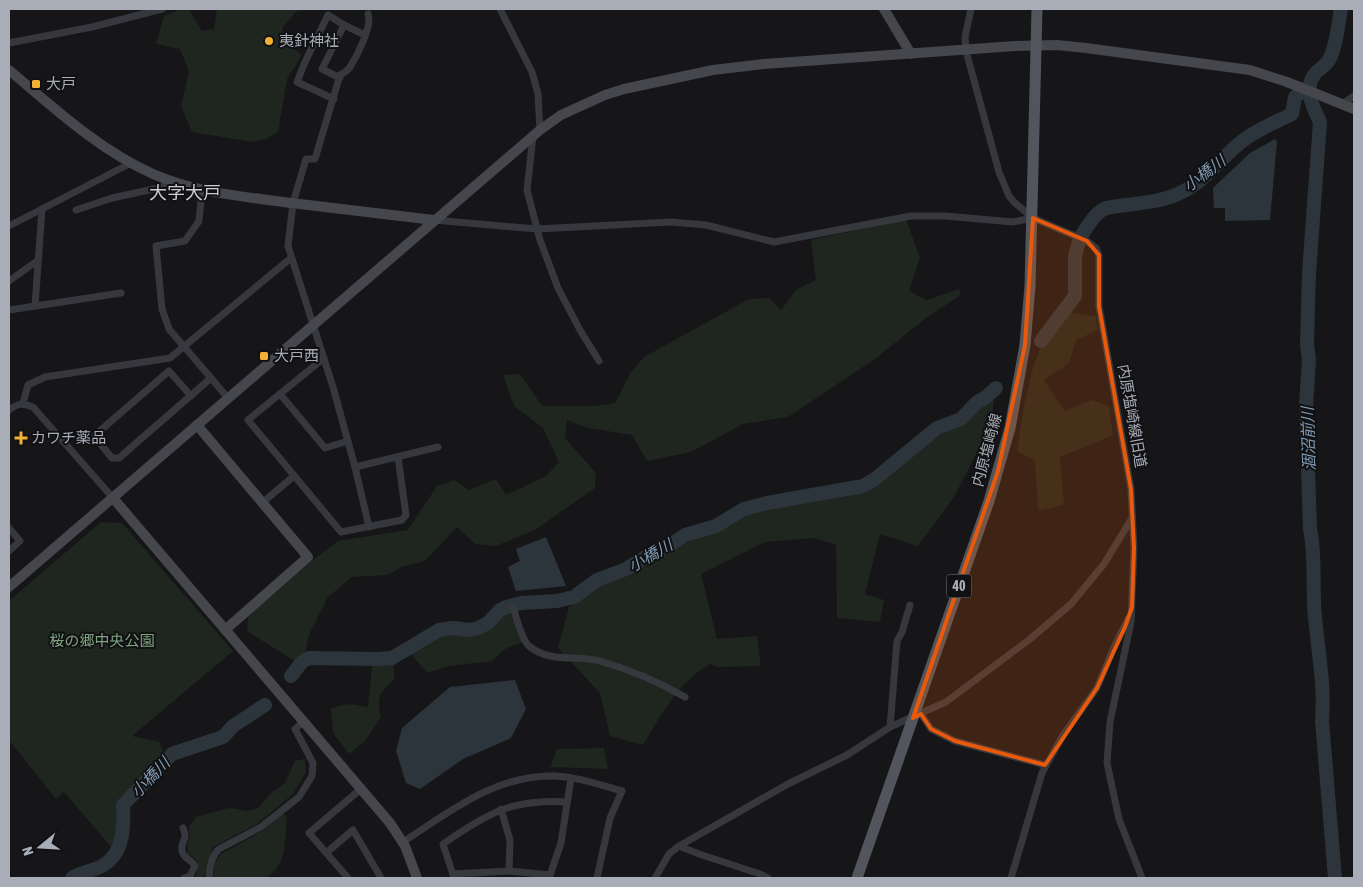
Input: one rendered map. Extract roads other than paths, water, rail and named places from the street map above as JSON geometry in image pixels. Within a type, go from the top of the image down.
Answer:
[{"type":"main road","name":"内原塩崎線","points":[[858,878],[917,716],[989,501],[1010,428],[1027,327],[1033,218],[1037,9]]},
{"type":"street","points":[[9,43],[92,27],[162,9]]},
{"type":"street","points":[[500,9],[532,72],[538,94],[536,133],[527,190],[544,253],[558,288],[599,361]]},
{"type":"street","points":[[884,9],[910,54]]},
{"type":"street","name":"内原塩崎線旧道","points":[[971,9],[965,37],[966,51],[999,172],[1004,184],[1014,202],[1033,218],[1075,235],[1096,248],[1100,265],[1099,306],[1131,489],[1134,548],[1131,622],[1110,722],[1107,763],[1119,819],[1142,878]]},
{"type":"street","points":[[368,14],[370,19],[365,35],[349,68],[340,75],[315,159],[306,159],[293,203],[288,246],[290,258],[324,358],[355,467],[369,527]]},
{"type":"street","points":[[334,99],[297,82],[304,62],[328,15],[365,35]]},
{"type":"street","points":[[340,78],[322,69],[344,25]]},
{"type":"street","points":[[9,587],[536,133],[561,115],[605,95],[624,89],[705,72],[745,66],[1057,45],[1250,70],[1292,84],[1354,109]]},
{"type":"street","points":[[9,70],[84,132],[132,163],[167,179],[221,194],[434,220],[538,229],[671,222],[706,225],[774,242],[911,216],[945,216],[1013,222],[1033,218]]},
{"type":"street","points":[[1339,103],[1354,96]]},
{"type":"street","points":[[9,226],[132,163]]},
{"type":"street","points":[[76,210],[112,198],[163,187],[167,179]]},
{"type":"street","points":[[202,190],[198,220],[186,241],[156,246],[162,309],[169,330],[228,398]]},
{"type":"street","points":[[35,306],[42,209]]},
{"type":"street","points":[[23,403],[28,385],[45,377],[170,358],[290,258]]},
{"type":"street","points":[[9,281],[38,261]]},
{"type":"street","points":[[9,310],[121,293]]},
{"type":"street","points":[[324,358],[248,420],[341,532],[402,520],[406,514],[398,457]]},
{"type":"street","points":[[191,396],[169,371],[94,436],[112,458],[119,458],[191,396],[211,378]]},
{"type":"street","points":[[280,394],[326,448],[348,442]]},
{"type":"street","points":[[9,410],[15,405],[23,403],[33,407],[113,498],[362,788],[403,842],[417,878]]},
{"type":"street","points":[[197,425],[308,557],[225,630]]},
{"type":"street","points":[[355,467],[438,447]]},
{"type":"street","points":[[262,503],[294,476]]},
{"type":"street","points":[[655,878],[670,854],[679,846],[788,784],[848,755],[890,727],[946,702],[1030,639],[1071,604],[1104,564],[1132,518]]},
{"type":"street","points":[[9,528],[20,541],[9,551]]},
{"type":"street","points":[[890,727],[897,641],[902,632],[910,605]]},
{"type":"street","points":[[513,607],[526,643],[530,647],[552,657],[601,661],[664,685],[684,697]]},
{"type":"street","points":[[1011,878],[1045,766],[1063,735],[1097,688],[1114,647],[1126,627],[1132,607]]},
{"type":"street","points":[[917,716],[931,729],[955,741],[1045,766]]},
{"type":"street","points":[[209,878],[214,854],[261,828],[293,803],[312,776],[313,763],[311,756],[295,729],[304,721]]},
{"type":"street","points":[[403,842],[467,800],[496,786],[518,780],[554,776],[582,780],[622,791],[610,818],[597,878]]},
{"type":"street","points":[[568,802],[553,801],[520,804],[501,809],[476,822],[443,844],[453,876],[510,870],[549,877],[561,843],[568,802],[571,778]]},
{"type":"street","points":[[348,878],[310,833],[362,788]]},
{"type":"street","points":[[501,809],[510,840],[510,870]]},
{"type":"street","points":[[183,828],[186,837],[182,851],[195,866],[190,876],[184,878]]},
{"type":"street","points":[[326,853],[353,830],[380,878]]},
{"type":"street","points":[[679,846],[768,878]]},
{"type":"waterway","name":"涸沼前川","points":[[1335,878],[1322,721],[1322,682],[1314,606],[1306,406],[1309,360],[1307,344],[1309,273],[1320,122],[1312,105],[1310,86],[1314,75],[1329,61],[1336,40],[1341,9]]},
{"type":"waterway","name":"小橋川","points":[[1083,233],[1096,215],[1106,208],[1164,199],[1182,192],[1198,182],[1247,138],[1292,114],[1295,97],[1309,86]]},
{"type":"waterway","name":"小橋川","points":[[1041,341],[1075,296],[1075,256],[1079,241]]},
{"type":"waterway","name":"小橋川","points":[[291,676],[302,662],[309,658],[392,658],[439,630],[453,628],[470,630],[478,628],[488,623],[500,610],[506,607],[521,603],[557,601],[574,597],[597,580],[626,569],[685,535],[716,526],[744,509],[767,503],[863,486],[875,479],[937,428],[961,419],[977,402],[985,398],[996,388]]},
{"type":"waterway","name":"小橋川","points":[[72,878],[102,866],[115,854],[123,831],[123,805],[172,754],[223,737],[233,726],[265,705]]},
{"type":"place","name":"夷針神社","points":[[269,41]]},
{"type":"place","name":"大戸","points":[[36,84]]},
{"type":"place","name":"大戸西","points":[[264,356]]},
{"type":"place","name":"カワチ薬品","points":[[21,438]]},
{"type":"district","name":"大字大戸","points":[[185,193]]},
{"type":"park label","name":"桜の郷中央公園","points":[[102,641]]}]
